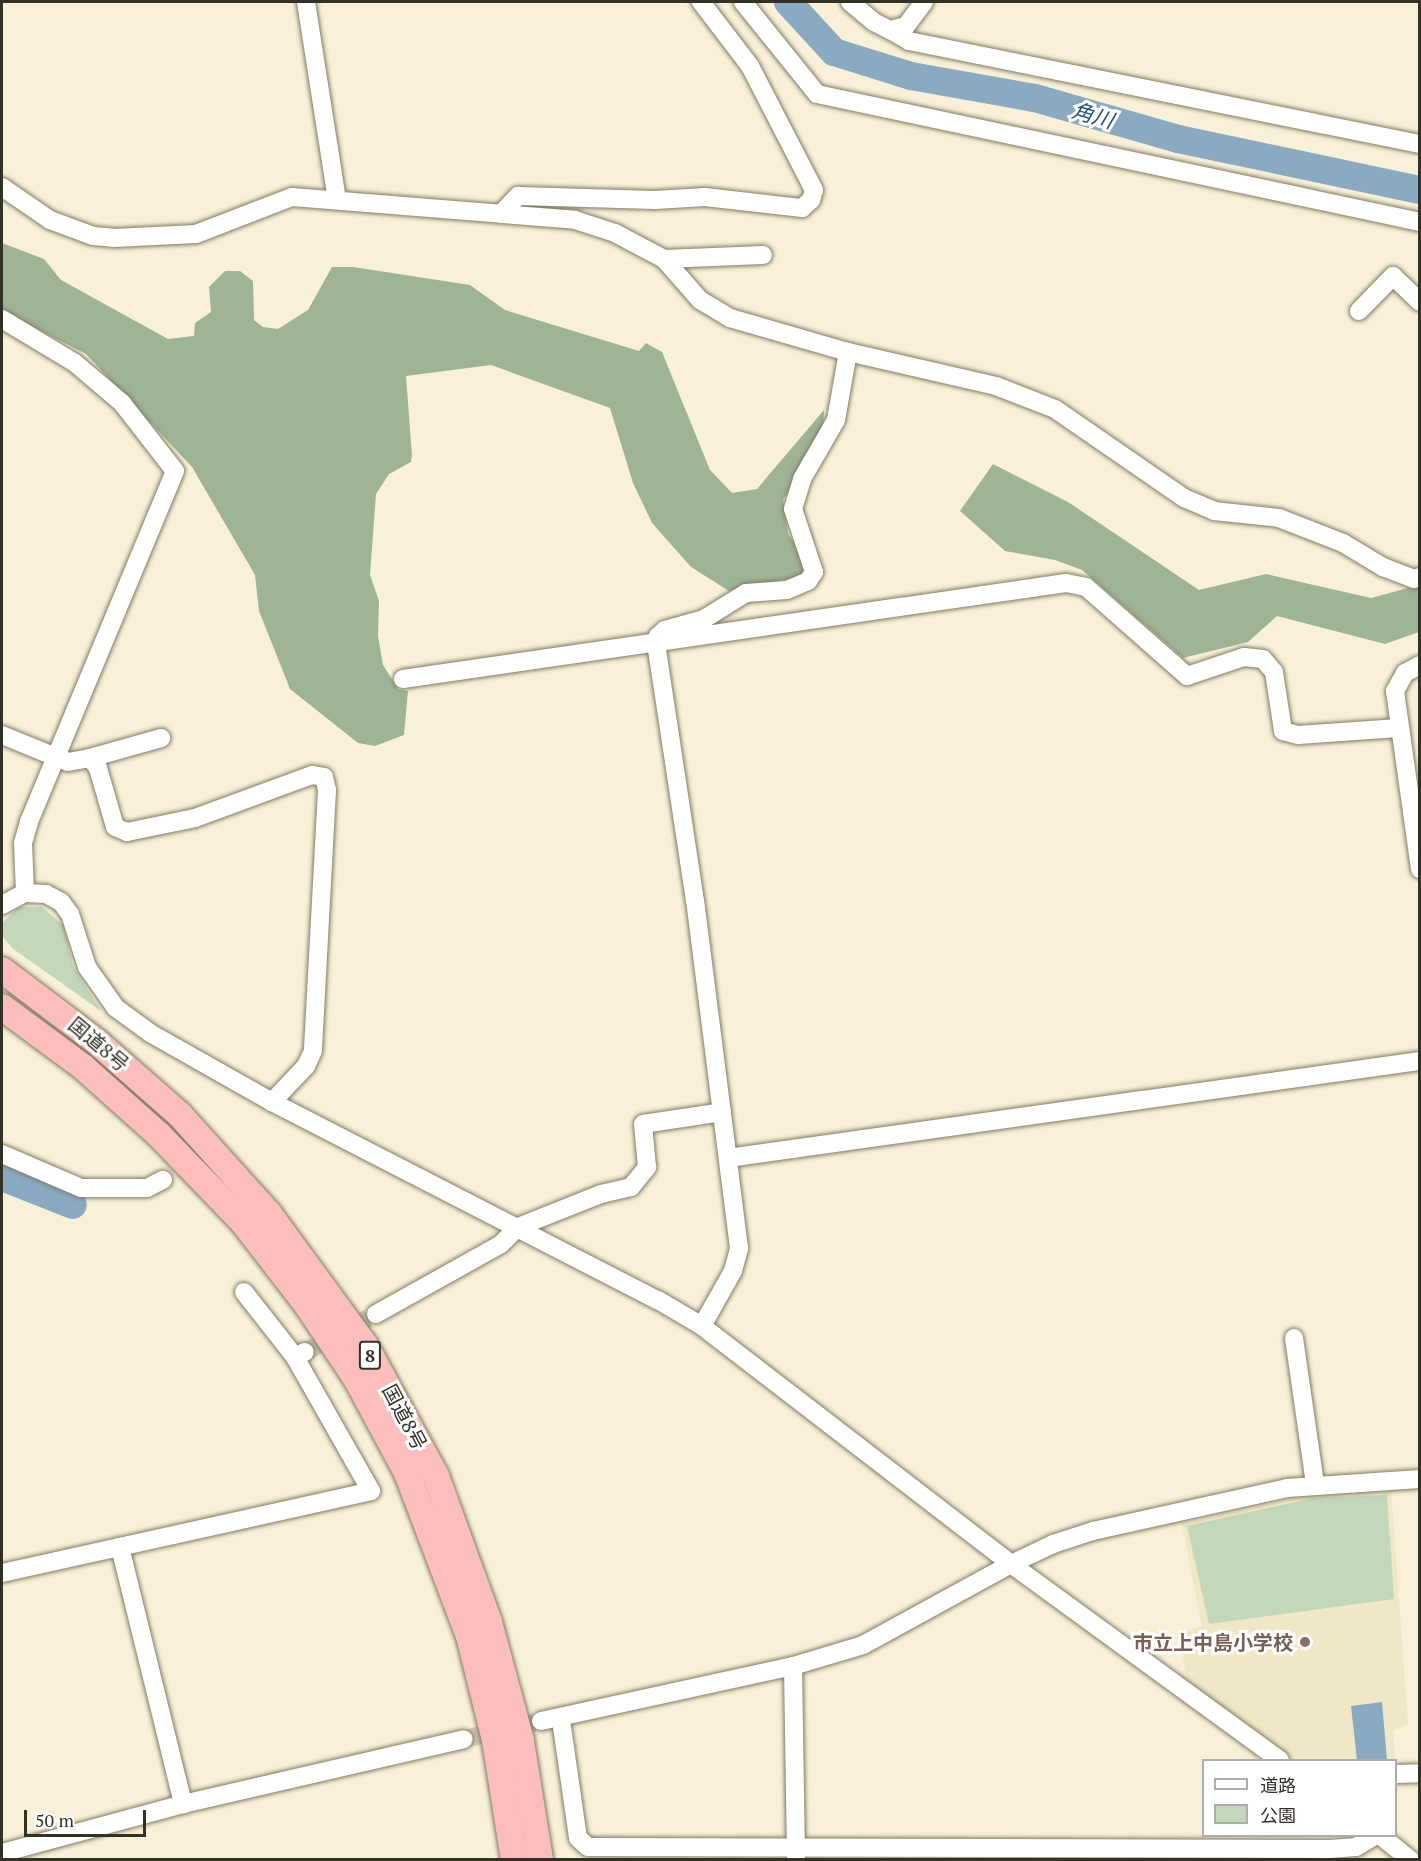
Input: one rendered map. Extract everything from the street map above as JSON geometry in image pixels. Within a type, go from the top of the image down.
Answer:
[{"type":"highway","name":"国道8号","points":[[2,970],[96,1041],[180,1115],[269,1214],[365,1345],[436,1476],[486,1611],[508,1679],[521,1741],[540,1860]]},
{"type":"highway","name":"国道8号","points":[[2,1007],[83,1067],[159,1135],[243,1222],[307,1305],[357,1380],[407,1473],[469,1636],[495,1740],[514,1860]]},
{"type":"street","points":[[306,2],[337,198]]},
{"type":"street","points":[[501,214],[518,196],[655,200],[705,197],[802,208],[811,200],[814,190],[750,66],[701,2]]},
{"type":"street","points":[[743,2],[817,94],[1419,222]]},
{"type":"street","points":[[850,2],[874,22],[909,40],[1419,144]]},
{"type":"street","points":[[890,30],[906,26],[924,2]]},
{"type":"street","points":[[2,187],[50,220],[93,236],[114,238],[196,234],[292,197],[337,198],[575,220],[615,233],[664,259],[700,300],[730,318],[848,352],[996,386],[1045,405],[1184,498],[1214,511],[1279,518],[1343,543],[1383,567],[1414,579],[1419,577]]},
{"type":"street","points":[[664,259],[763,255]]},
{"type":"street","points":[[1359,311],[1393,276],[1419,302]]},
{"type":"street","points":[[2,319],[75,363],[123,403],[175,471],[117,604],[23,843],[25,893]]},
{"type":"street","points":[[702,1326],[732,1272],[739,1248],[656,645],[658,636],[665,630],[704,619],[746,593],[787,590],[808,581],[814,572],[793,509],[802,479],[836,420],[848,352]]},
{"type":"street","points":[[403,679],[656,645],[1066,583],[1086,587],[1187,675],[1244,657],[1263,659],[1274,672],[1283,731],[1298,735],[1399,728]]},
{"type":"street","points":[[1419,665],[1405,673],[1395,691],[1419,869]]},
{"type":"street","points":[[2,735],[68,762],[162,738]]},
{"type":"street","points":[[90,758],[98,768],[115,827],[127,832],[195,818],[312,775],[324,777],[327,790],[313,1051],[306,1066],[272,1102]]},
{"type":"street","points":[[2,905],[25,893],[46,894],[61,902],[70,914],[87,967],[116,1008],[150,1033],[272,1102],[518,1227],[702,1326],[1011,1564],[1277,1759]]},
{"type":"street","points":[[728,1158],[1419,1061]]},
{"type":"street","points":[[376,1314],[501,1244],[518,1227],[601,1194],[630,1187],[647,1167],[643,1124],[722,1112]]},
{"type":"street","points":[[2,1154],[81,1188],[147,1188],[163,1180]]},
{"type":"street","points":[[2,1573],[371,1491],[300,1354],[244,1292]]},
{"type":"street","points":[[1294,1338],[1315,1484]]},
{"type":"street","points":[[540,1722],[561,1720],[793,1666],[863,1645],[1011,1564],[1053,1544],[1093,1531],[1315,1484],[1419,1479]]},
{"type":"street","points":[[120,1547],[183,1804]]},
{"type":"street","points":[[793,1666],[796,1852]]},
{"type":"street","points":[[561,1720],[578,1838],[588,1847],[796,1852],[1317,1854],[1355,1853],[1373,1837]]},
{"type":"street","points":[[2,1853],[183,1804],[464,1739]]},
{"type":"street","points":[[1397,1774],[1419,1773]]},
{"type":"street","points":[[1382,1837],[1411,1860]]},
{"type":"shaded area","points":[[1391,1489],[1408,1724],[1393,1730],[1395,1759],[1291,1759],[1187,1687],[1180,1633],[1202,1626],[1182,1524],[1314,1494]]},
{"type":"green space","points":[[2,243],[44,259],[61,280],[168,339],[194,336],[195,323],[211,312],[209,287],[225,271],[240,271],[253,281],[254,320],[263,327],[278,329],[308,310],[332,267],[353,267],[470,285],[505,310],[639,351],[646,343],[662,352],[710,470],[732,493],[757,489],[824,410],[823,434],[783,500],[788,534],[810,565],[802,576],[729,591],[691,567],[652,523],[633,483],[610,408],[491,365],[406,376],[411,462],[389,474],[376,494],[370,575],[379,601],[378,636],[383,665],[398,689],[408,691],[404,735],[375,746],[358,743],[290,689],[259,611],[255,575],[192,467],[86,354],[2,311]]},
{"type":"green space","points":[[993,464],[1068,502],[1199,590],[1266,574],[1371,598],[1419,585],[1419,632],[1385,644],[1277,616],[1248,642],[1183,658],[1082,570],[1055,560],[1005,551],[960,511]]},
{"type":"green space","points":[[19,907],[42,907],[64,926],[73,966],[101,1011],[12,948],[2,935],[3,922]]},
{"type":"green space","points":[[1387,1495],[1394,1599],[1209,1624],[1187,1526],[1314,1498]]},
{"type":"water","points":[[1382,1702],[1387,1759],[1357,1759],[1351,1706]]},
{"type":"waterway","name":"角川","points":[[788,2],[834,52],[911,76],[1035,98],[1178,139],[1420,190]]},
{"type":"waterway","points":[[2,1177],[73,1205]]},
{"type":"tunnel","points":[[305,1352],[376,1314]]},
{"type":"tunnel","points":[[464,1739],[541,1721]]},
{"type":"place","name":"市立上中島小学校","points":[[1305,1642]]}]
